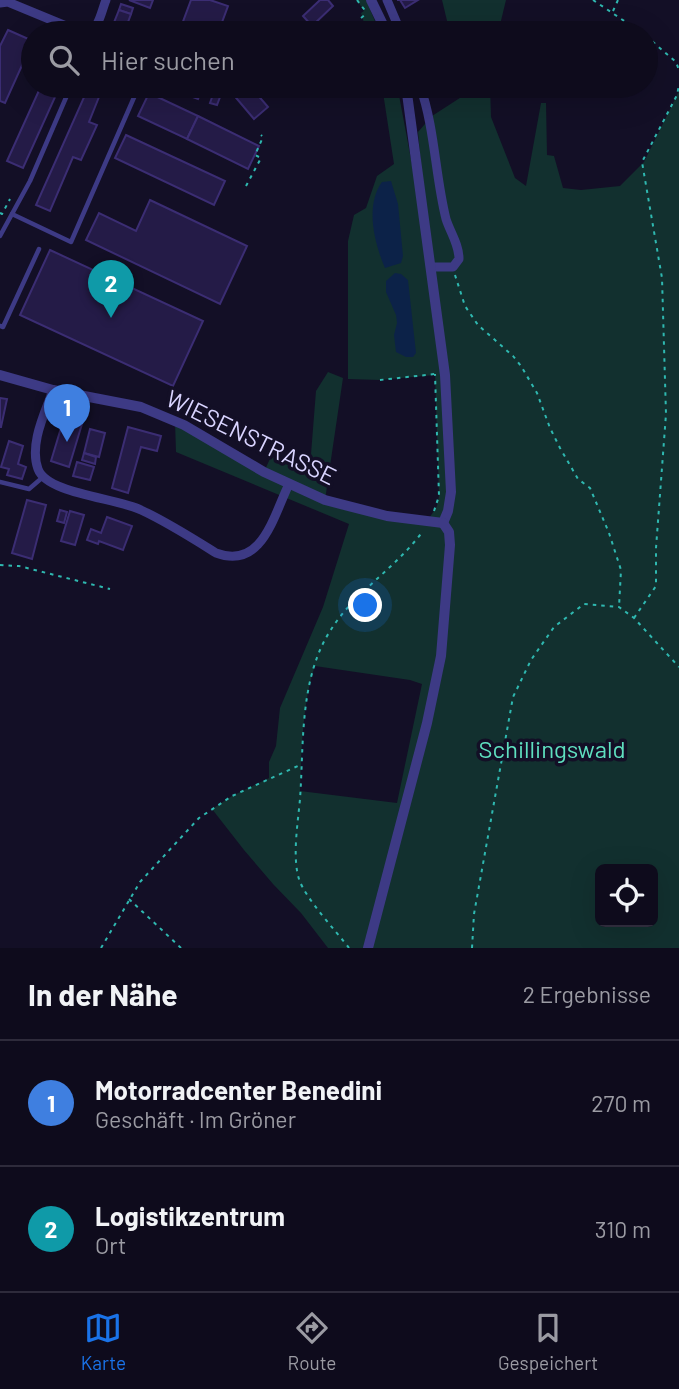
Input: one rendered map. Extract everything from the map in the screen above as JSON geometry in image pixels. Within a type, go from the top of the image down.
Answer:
[{"type":"street","points":[[98,21],[106,0]]},
{"type":"street","points":[[371,0],[381,21]]},
{"type":"street","points":[[387,0],[396,21]]},
{"type":"street","points":[[0,3],[8,2],[55,21]]},
{"type":"street","points":[[368,948],[413,780],[441,656],[449,583],[449,532],[443,523],[451,492],[431,267],[408,98]]},
{"type":"street","points":[[424,98],[447,223],[460,259],[453,267],[431,267]]},
{"type":"street","name":"WIESENSTRASSE","points":[[0,375],[53,390],[113,400],[152,412],[184,425],[289,485],[325,500],[387,516],[443,523]]},
{"type":"street","points":[[53,390],[36,443],[35,457],[39,472],[49,483],[138,508],[216,553],[229,558],[251,552],[262,540],[289,485]]},
{"type":"lane","points":[[0,236],[30,181],[66,98]]},
{"type":"lane","points":[[12,214],[71,242],[134,98]]},
{"type":"lane","points":[[0,326],[3,327],[39,249]]},
{"type":"lane","points":[[0,482],[29,489],[43,476]]},
{"type":"path","points":[[593,0],[625,21]]},
{"type":"path","points":[[613,12],[618,0]]},
{"type":"path","points":[[658,46],[678,63],[679,70]]},
{"type":"path","points":[[634,618],[656,586],[656,548],[666,414],[662,278],[642,162],[677,96],[679,85]]},
{"type":"path","points":[[246,186],[261,158],[256,155],[263,138],[261,135]]},
{"type":"path","points":[[0,213],[2,214],[10,199]]},
{"type":"path","points":[[453,267],[465,306],[478,325],[521,366],[537,393],[560,448],[578,479],[590,488],[621,570],[619,607]]},
{"type":"path","points":[[349,948],[299,878],[296,849],[300,765],[309,684],[320,648],[344,611],[414,544],[437,506],[439,496],[440,375],[380,380]]},
{"type":"path","points":[[0,565],[19,566],[110,589]]},
{"type":"path","points":[[472,948],[474,914],[513,697],[531,660],[554,627],[584,604],[619,607],[634,618],[679,667]]},
{"type":"path","points":[[101,948],[129,899],[162,857],[199,818],[232,796],[300,765]]},
{"type":"path","points":[[129,899],[181,948]]},
{"type":"green space","points":[[357,0],[366,0],[375,21],[363,21],[361,13],[364,11]]},
{"type":"green space","points":[[442,0],[506,0],[501,21],[447,21]]},
{"type":"green space","name":"Schillingswald","points":[[679,91],[679,948],[328,948],[212,809],[269,778],[269,762],[276,746],[280,708],[323,607],[349,524],[176,452],[175,421],[264,472],[273,452],[311,454],[316,391],[328,372],[343,378],[325,500],[428,520],[437,506],[439,496],[435,375],[380,380],[348,379],[348,241],[354,215],[366,208],[377,176],[394,164],[384,98],[400,98],[429,255],[418,132],[432,116],[460,98],[490,98],[491,117],[515,178],[526,186],[541,103],[546,103],[547,155],[554,156],[563,188],[581,190],[620,186],[644,162]],"holes":[[[315,666],[422,684],[397,803],[300,791],[305,711]]]},
{"type":"water","points":[[391,181],[398,204],[403,256],[401,263],[385,268],[377,247],[373,213],[377,191],[382,182]]},
{"type":"water","points":[[395,273],[408,280],[416,353],[413,357],[396,352],[396,315],[386,292],[386,281]]},
{"type":"building","points":[[129,0],[153,0],[150,8]]},
{"type":"building","points":[[191,0],[210,0],[228,6],[222,21],[183,21]]},
{"type":"building","points":[[320,0],[328,0],[333,6],[317,21],[308,21],[303,16]]},
{"type":"building","points":[[400,0],[418,0],[405,8]]},
{"type":"building","points":[[121,4],[133,8],[131,14],[119,10]]},
{"type":"building","points":[[119,10],[131,14],[128,21],[115,21]]},
{"type":"building","points":[[8,30],[21,36],[21,68],[5,103],[0,101],[0,46]]},
{"type":"building","points":[[36,98],[55,98],[23,168],[7,161]]},
{"type":"building","points":[[84,98],[99,98],[89,122],[97,125],[81,160],[73,157],[50,211],[36,205]]},
{"type":"building","points":[[147,98],[160,98],[198,116],[187,139],[138,116]]},
{"type":"building","points":[[212,98],[220,98],[217,105],[210,103]]},
{"type":"building","points":[[236,98],[260,98],[268,107],[254,119]]},
{"type":"building","points":[[198,116],[259,146],[248,169],[187,139]]},
{"type":"building","points":[[126,135],[225,181],[214,205],[115,158]]},
{"type":"building","points":[[150,200],[247,246],[220,304],[86,240],[99,213],[136,231]]},
{"type":"building","points":[[50,250],[203,321],[173,386],[20,315]]},
{"type":"building","points":[[0,398],[7,399],[1,427],[0,427]]},
{"type":"building","points":[[64,418],[82,424],[69,467],[51,461]]},
{"type":"building","points":[[128,427],[161,436],[157,451],[141,447],[128,493],[112,488]]},
{"type":"building","points":[[90,429],[105,433],[99,457],[84,453]]},
{"type":"building","points":[[9,441],[23,446],[18,464],[26,467],[22,479],[7,475],[9,469],[1,467]]},
{"type":"building","points":[[84,453],[96,457],[95,464],[82,460]]},
{"type":"building","points":[[77,462],[94,467],[90,480],[73,476]]},
{"type":"building","points":[[27,500],[46,505],[32,559],[12,553]]},
{"type":"building","points":[[60,510],[67,512],[64,523],[57,521]]},
{"type":"building","points":[[70,511],[84,515],[75,545],[61,541]]},
{"type":"building","points":[[107,517],[132,526],[123,550],[99,541],[98,544],[87,540],[91,529],[101,533]]},
{"type":"place","name":"Logistikzentrum","points":[[111,318]]},
{"type":"place","name":"Motorradcenter Benedini","points":[[67,442]]}]
